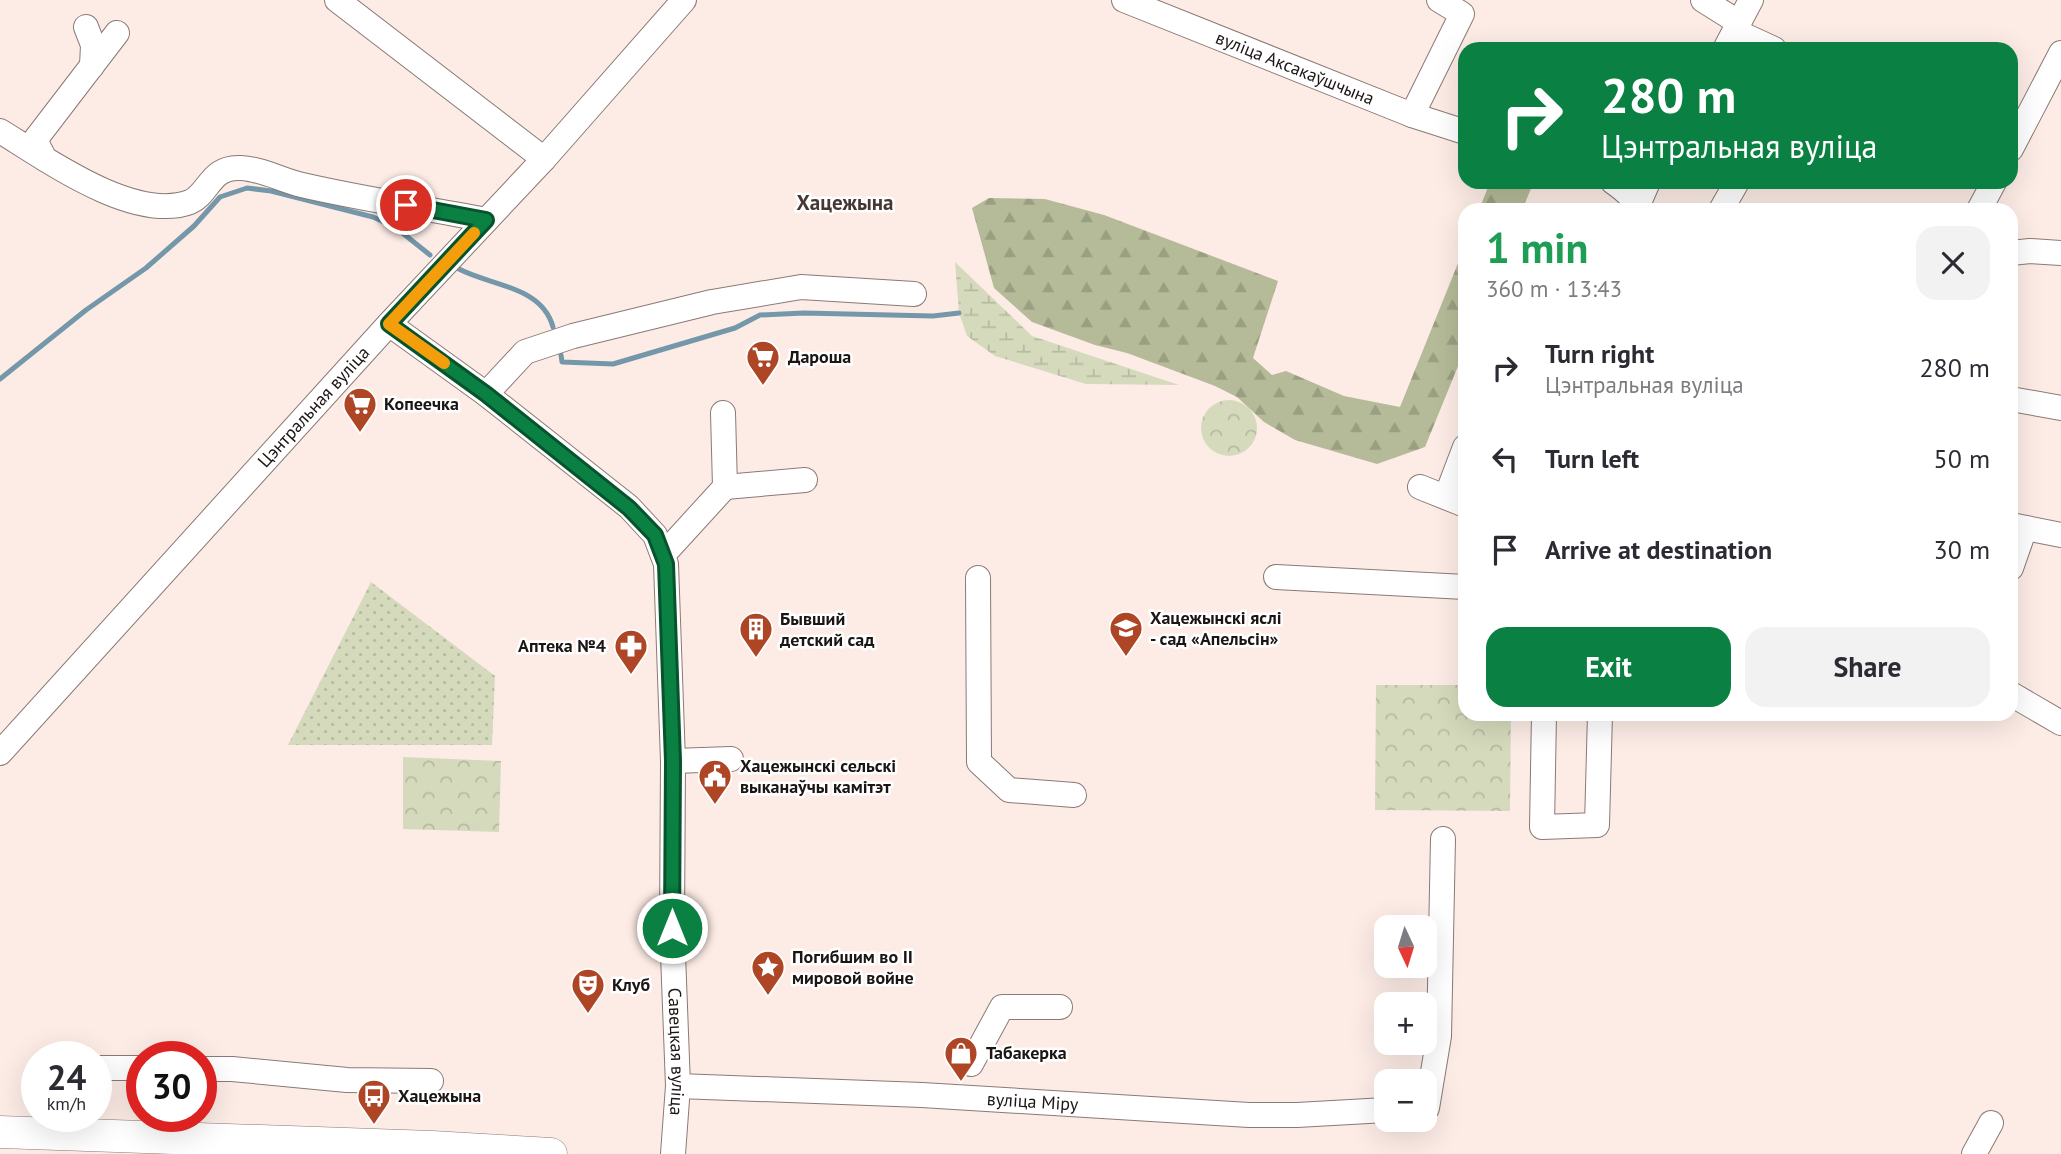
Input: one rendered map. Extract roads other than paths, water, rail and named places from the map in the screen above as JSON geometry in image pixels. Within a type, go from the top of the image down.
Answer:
[{"type":"main road","points":[[0,1132],[353,1149],[551,1154]]},
{"type":"street","points":[[337,0],[544,159]]},
{"type":"street","name":"Цэнтральная вуліца","points":[[0,753],[389,324],[544,159],[684,0]]},
{"type":"street","name":"вуліца Аксакаўшчына","points":[[1125,0],[1412,115],[1458,130]]},
{"type":"street","points":[[1412,115],[1462,14],[1439,0]]},
{"type":"street","points":[[1703,0],[1733,34],[1755,42]]},
{"type":"street","points":[[1733,34],[1751,0]]},
{"type":"street","points":[[86,27],[93,45],[92,66]]},
{"type":"street","points":[[44,159],[35,140],[117,33]]},
{"type":"street","points":[[2018,136],[2061,53]]},
{"type":"street","points":[[0,131],[89,185],[132,201],[166,206],[192,201],[218,173],[237,167],[254,169],[301,185],[486,220]]},
{"type":"street","points":[[1623,189],[1634,203]]},
{"type":"street","points":[[2018,252],[2061,253]]},
{"type":"street","points":[[486,394],[525,352],[573,336],[712,302],[802,287],[914,294]]},
{"type":"street","name":"Савецкая вуліца","points":[[389,324],[486,394],[629,508],[655,535],[663,555],[666,564],[673,761],[672,928],[678,1086],[673,1154]]},
{"type":"street","points":[[2018,400],[2061,408]]},
{"type":"street","points":[[723,413],[725,487]]},
{"type":"street","points":[[663,555],[725,487],[805,480]]},
{"type":"street","points":[[1420,487],[1455,501]]},
{"type":"street","points":[[2018,527],[2061,535]]},
{"type":"street","points":[[1276,577],[1458,587]]},
{"type":"street","points":[[978,578],[979,762],[1009,790],[1074,795]]},
{"type":"street","points":[[2018,698],[2061,723]]},
{"type":"street","points":[[1544,721],[1542,827],[1597,825],[1600,721]]},
{"type":"street","points":[[673,761],[731,760]]},
{"type":"street","points":[[1434,1069],[1439,1036],[1443,839]]},
{"type":"street","points":[[971,1064],[1002,1007],[1060,1007]]},
{"type":"street","points":[[217,1069],[347,1080],[431,1081]]},
{"type":"street","name":"вуліца Міру","points":[[678,1086],[922,1095],[1249,1115],[1374,1111]]},
{"type":"street","points":[[1974,1154],[1991,1123]]},
{"type":"waterway","points":[[0,379],[86,310],[146,268],[194,226],[220,197],[247,188],[271,191],[373,217],[395,227],[430,255]]},
{"type":"waterway","points":[[459,269],[527,295],[547,313],[553,327]]},
{"type":"waterway","points":[[561,355],[562,362],[613,364],[735,328],[760,315],[804,313],[933,316],[959,313]]},
{"type":"place","name":"Дароша","points":[[763,387]]},
{"type":"place","name":"Копеечка","points":[[360,434]]},
{"type":"place","name":"Хацежынскі яслі - сад «Апельсін»","points":[[1126,658]]},
{"type":"place","name":"Бывший детский сад","points":[[756,659]]},
{"type":"place","name":"Аптека №4","points":[[631,676]]},
{"type":"place","name":"Хацежынскі сельскі выканаўчы камітэт","points":[[715,806]]},
{"type":"place","name":"Погибшим во II мировой войне","points":[[768,997]]},
{"type":"place","name":"Клуб","points":[[588,1015]]},
{"type":"place","name":"Табакерка","points":[[961,1083]]},
{"type":"place","name":"Хацежына","points":[[374,1126]]},
{"type":"district","name":"Хацежына","points":[[845,203]]}]
